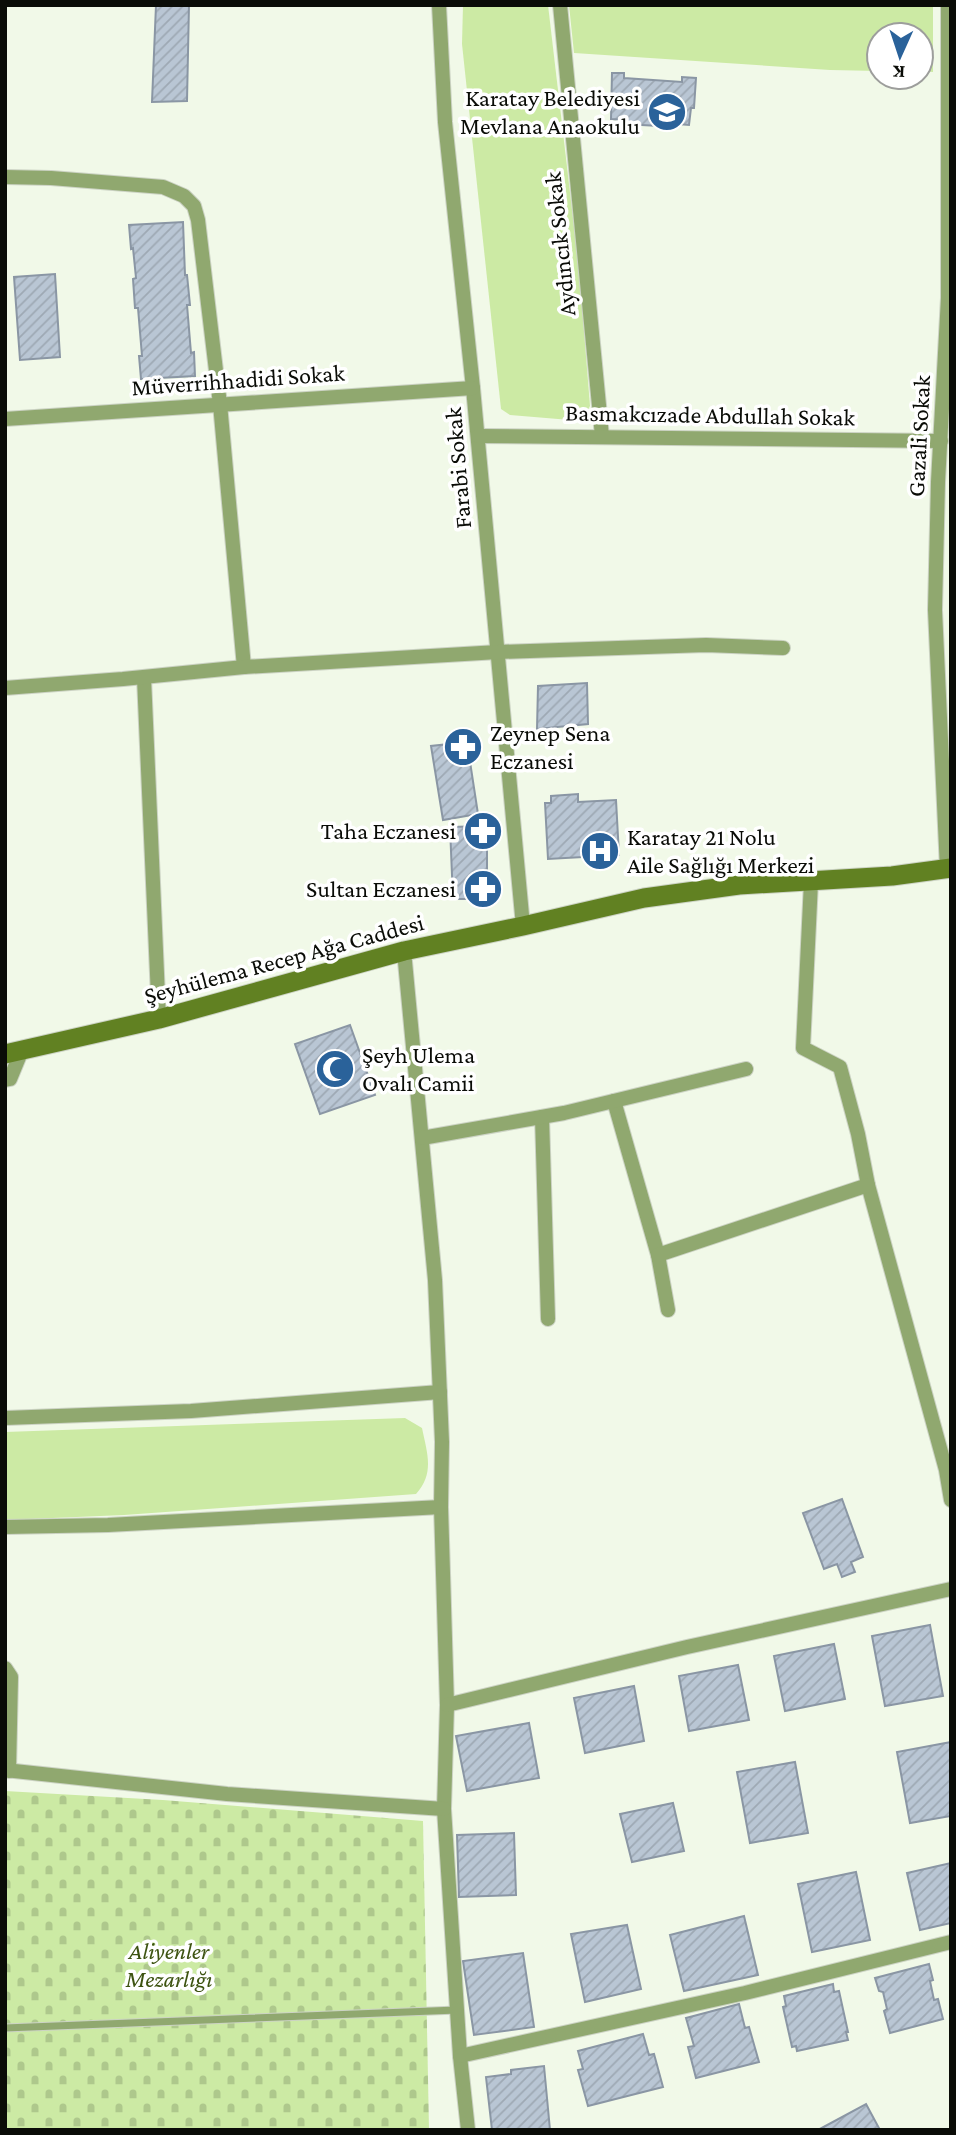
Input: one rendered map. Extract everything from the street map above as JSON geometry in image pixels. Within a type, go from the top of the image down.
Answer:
[{"type":"street","name":"Farabi Sokak","points":[[439,5],[445,122],[478,436],[523,926]]},
{"type":"street","name":"Aydıncık Sokak","points":[[560,5],[602,436]]},
{"type":"street","name":"Gazali Sokak","points":[[948,5],[948,298],[934,610],[944,655],[949,868]]},
{"type":"street","points":[[5,177],[163,187],[184,196],[194,206],[198,220],[220,404],[244,667]]},
{"type":"street","name":"Müverrihhadidi Sokak","points":[[5,419],[473,388]]},
{"type":"street","name":"Basmakcızade Abdullah Sokak","points":[[478,436],[942,441]]},
{"type":"street","points":[[5,688],[144,678],[244,667],[498,652],[706,645],[783,648]]},
{"type":"street","points":[[144,678],[159,1019]]},
{"type":"street","name":"Şeyhülema Recep Ağa Caddesi","points":[[14,1052],[159,1019],[404,951],[643,898],[739,885],[892,876],[949,868]]},
{"type":"street","points":[[811,881],[803,1048],[840,1067],[868,1185],[946,1470],[951,1500]]},
{"type":"street","points":[[404,951],[435,1280],[442,1441],[441,1507],[447,1704],[444,1809],[460,2056],[468,2130]]},
{"type":"street","points":[[5,1080],[10,1079],[14,1052]]},
{"type":"street","points":[[422,1138],[542,1117],[746,1069]]},
{"type":"street","points":[[614,1101],[658,1255],[668,1310]]},
{"type":"street","points":[[542,1117],[548,1319]]},
{"type":"street","points":[[658,1255],[868,1185]]},
{"type":"street","points":[[5,1418],[191,1411],[440,1392]]},
{"type":"street","points":[[5,1527],[108,1525],[441,1507]]},
{"type":"street","points":[[447,1704],[687,1647],[951,1589]]},
{"type":"street","points":[[5,1668],[10,1677],[7,1771],[227,1794],[444,1809]]},
{"type":"street","points":[[460,2056],[745,1993],[951,1942]]},
{"type":"lane","points":[[5,2028],[457,2010]]},
{"type":"green space","points":[[463,5],[548,5],[579,269],[590,406],[582,421],[510,415],[501,409],[462,44]]},
{"type":"green space","points":[[569,5],[933,5],[933,21],[865,21],[865,71],[574,53]]},
{"type":"green space","points":[[405,1418],[422,1428],[427,1454],[426,1478],[416,1494],[124,1515],[5,1520],[5,1432]]},
{"type":"green space","name":"Aliyenler Mezarlığı","points":[[5,1791],[163,1800],[423,1821],[429,2130],[5,2130]]},
{"type":"building","points":[[156,5],[189,5],[187,101],[152,102]]},
{"type":"building","points":[[612,73],[624,73],[624,78],[682,82],[682,77],[696,78],[694,108],[691,108],[689,125],[677,124],[677,127],[624,124],[625,120],[611,119]]},
{"type":"building","points":[[183,222],[185,275],[190,305],[187,305],[195,376],[141,379],[139,356],[142,356],[133,279],[136,278],[129,225]]},
{"type":"building","points":[[55,274],[60,357],[20,360],[14,277]]},
{"type":"building","points":[[587,683],[588,724],[537,729],[538,686]]},
{"type":"building","points":[[467,742],[478,814],[443,820],[431,746]]},
{"type":"building","points":[[578,794],[578,802],[616,800],[619,855],[548,859],[545,803],[551,803],[551,796]]},
{"type":"building","points":[[487,826],[487,899],[453,899],[450,827]]},
{"type":"building","name":"Şeyh Ulema Ovalı Camii","points":[[350,1025],[375,1095],[320,1114],[295,1044]]},
{"type":"building","points":[[842,1499],[863,1557],[851,1562],[855,1572],[842,1577],[837,1564],[824,1569],[803,1513]]},
{"type":"building","points":[[930,1625],[943,1696],[885,1706],[872,1636]]},
{"type":"building","points":[[834,1644],[845,1699],[785,1711],[774,1656]]},
{"type":"building","points":[[738,1665],[749,1720],[689,1731],[679,1676]]},
{"type":"building","points":[[634,1686],[644,1741],[585,1753],[574,1698]]},
{"type":"building","points":[[529,1723],[539,1778],[467,1791],[456,1736]]},
{"type":"building","points":[[951,1742],[951,1816],[910,1823],[897,1752]]},
{"type":"building","points":[[795,1762],[808,1833],[750,1843],[737,1772]]},
{"type":"building","points":[[673,1803],[684,1851],[632,1862],[620,1814]]},
{"type":"building","points":[[514,1833],[516,1895],[459,1897],[457,1835]]},
{"type":"building","points":[[951,1863],[951,1923],[920,1930],[907,1873]]},
{"type":"building","points":[[856,1872],[870,1940],[812,1952],[798,1884]]},
{"type":"building","points":[[744,1916],[758,1975],[684,1991],[670,1935]]},
{"type":"building","points":[[627,1925],[641,1989],[585,2002],[571,1934]]},
{"type":"building","points":[[523,1953],[534,2027],[474,2035],[463,1961]]},
{"type":"building","points":[[929,1964],[934,2000],[938,1999],[943,2019],[890,2033],[884,2011],[887,2009],[883,1992],[879,1991],[875,1978]]},
{"type":"building","points":[[833,1984],[834,1992],[839,1991],[848,2040],[797,2051],[796,2046],[792,2047],[783,2007],[786,2006],[784,1996]]},
{"type":"building","points":[[739,2004],[745,2028],[749,2027],[759,2062],[696,2078],[688,2047],[694,2046],[686,2018]]},
{"type":"building","points":[[643,2034],[649,2055],[654,2054],[663,2087],[588,2106],[578,2070],[583,2069],[578,2051]]},
{"type":"building","points":[[544,2066],[550,2130],[492,2130],[486,2077],[511,2074],[511,2070]]},
{"type":"building","points":[[866,2104],[880,2130],[818,2130]]},
{"type":"place","name":"Karatay Belediyesi Mevlana Anaokulu","points":[[667,112]]},
{"type":"place","name":"Zeynep Sena Eczanesi","points":[[463,747]]},
{"type":"place","name":"Taha Eczanesi","points":[[483,831]]},
{"type":"place","name":"Karatay 21 Nolu Aile Sağlığı Merkezi","points":[[600,851]]},
{"type":"place","name":"Sultan Eczanesi","points":[[483,889]]},
{"type":"place","name":"Şeyh Ulema Ovalı Camii","points":[[335,1069]]}]
